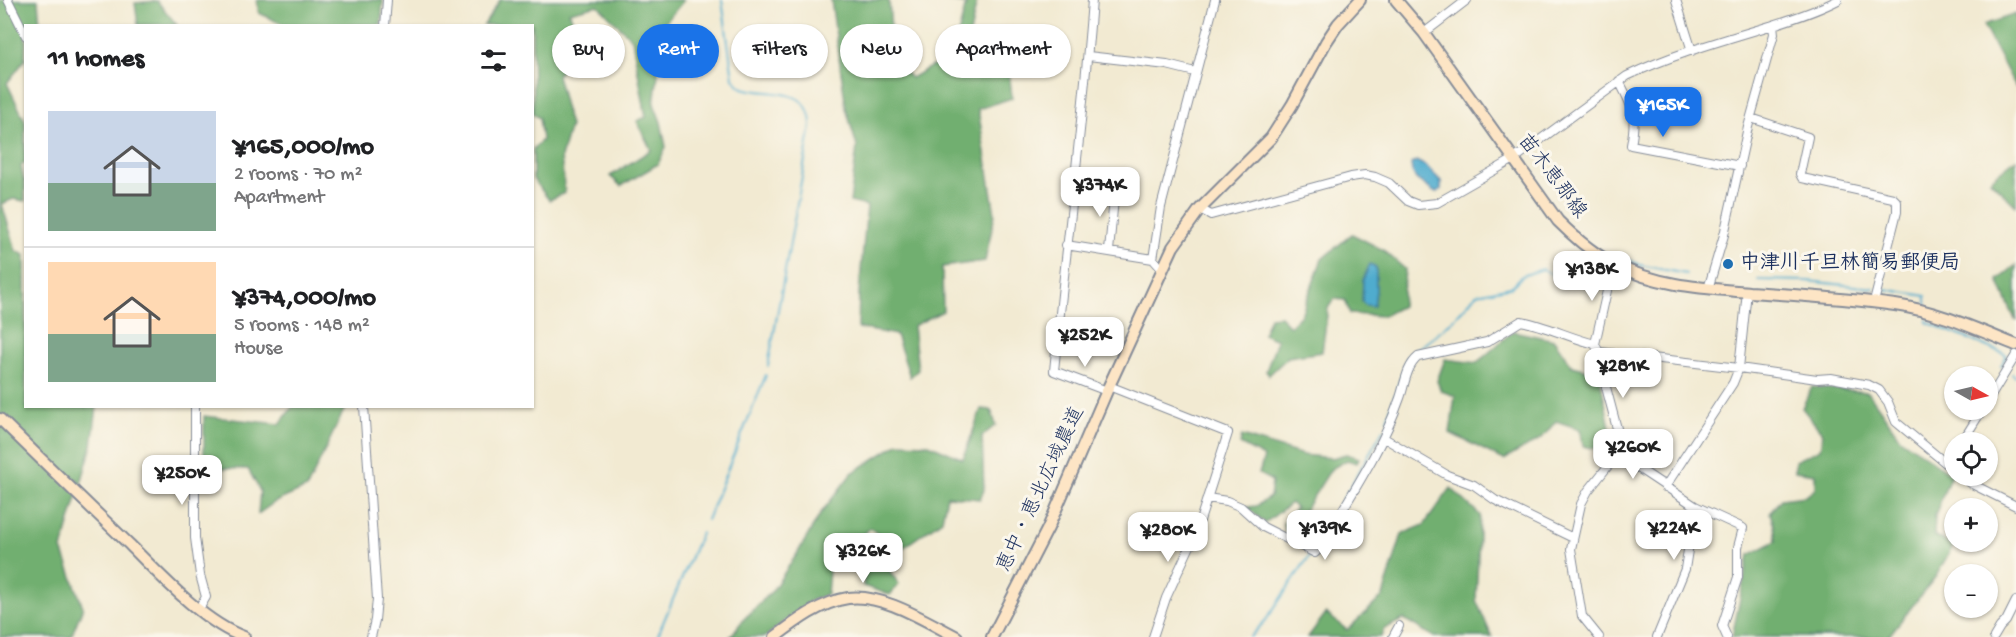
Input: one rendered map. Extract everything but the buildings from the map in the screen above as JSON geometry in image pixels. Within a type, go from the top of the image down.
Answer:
[{"type":"street","points":[[8,0],[24,32]]},
{"type":"street","points":[[386,24],[387,0]]},
{"type":"street","points":[[1092,0],[1054,372],[1108,388],[1228,433],[1196,533],[1166,598],[1153,637]]},
{"type":"street","points":[[1153,259],[1161,207],[1215,0]]},
{"type":"street","name":"恵中・恵北広域農道","points":[[992,637],[1048,528],[1162,269],[1182,233],[1200,209],[1271,138],[1292,105],[1326,42],[1338,24],[1360,0]]},
{"type":"street","name":"苗木恵那線","points":[[1396,0],[1424,33],[1558,221],[1582,244],[1613,264],[1653,280],[1708,289],[1874,302],[1911,308],[1950,319],[2016,345]]},
{"type":"street","points":[[1424,33],[1467,0]]},
{"type":"street","points":[[1676,0],[1692,51]]},
{"type":"street","points":[[1200,209],[1211,215],[1365,175],[1389,183],[1408,201],[1418,205],[1437,203],[1514,159],[1619,81],[1645,68],[1809,13],[1838,0]]},
{"type":"street","points":[[1708,289],[1724,235],[1751,118],[1774,34],[1773,25]]},
{"type":"street","points":[[1088,56],[1167,65],[1195,72]]},
{"type":"street","points":[[1619,81],[1629,99],[1635,117],[1631,145],[1740,166]]},
{"type":"street","points":[[1751,118],[1808,137],[1800,174],[1802,178],[1893,198],[1897,202],[1897,212],[1874,302]]},
{"type":"street","points":[[1109,251],[1115,188]]},
{"type":"street","points":[[1066,245],[1153,259],[1162,269]]},
{"type":"street","points":[[1599,637],[1582,616],[1571,549],[1581,504],[1588,490],[1620,451],[1620,440],[1606,387],[1605,366],[1595,344],[1613,264]]},
{"type":"street","points":[[1665,487],[1733,383],[1739,368],[1748,291]]},
{"type":"street","points":[[1207,498],[1227,501],[1241,507],[1263,527],[1315,553],[1384,438],[1411,364],[1418,357],[1487,342],[1521,321],[1543,325],[1577,340],[1595,344]]},
{"type":"street","points":[[1600,352],[1817,379],[1831,378],[1869,385],[1879,390],[1888,402],[1896,422],[1944,461]]},
{"type":"street","points":[[1998,385],[2016,355]]},
{"type":"street","points":[[195,408],[195,538],[200,575],[206,597],[199,609]]},
{"type":"street","points":[[364,408],[377,599],[371,637]]},
{"type":"street","points":[[0,419],[199,609],[225,628],[244,637]]},
{"type":"street","points":[[1384,438],[1447,476],[1474,485],[1495,500],[1572,538]]},
{"type":"street","points":[[1620,451],[1635,466],[1695,507],[1743,528],[1738,548],[1738,577],[1722,626],[1727,637]]},
{"type":"street","points":[[1976,486],[2016,506]]},
{"type":"street","points":[[1658,637],[1685,569],[1695,507]]},
{"type":"street","points":[[775,637],[792,623],[821,606],[850,597],[873,599],[896,607],[957,637]]},
{"type":"street","points":[[1994,637],[2006,621],[2016,601]]},
{"type":"street","points":[[1394,637],[1399,626]]},
{"type":"green space","points":[[0,0],[38,0],[40,24],[24,24],[24,61],[7,83],[24,119],[24,163],[21,166],[24,201],[13,199],[2,204],[16,251],[24,255],[24,408],[97,408],[92,445],[62,549],[83,607],[71,637],[0,637]]},
{"type":"green space","points":[[257,0],[383,0],[381,24],[282,24],[259,13]]},
{"type":"green space","points":[[500,0],[684,0],[664,24],[637,24],[637,67],[632,39],[625,32],[625,24],[617,24],[598,5],[569,12],[575,24],[552,24],[552,78],[558,78],[570,126],[561,157],[565,193],[549,200],[534,180],[534,148],[542,140],[539,118],[534,115],[534,24],[485,24]]},
{"type":"green space","points":[[831,0],[889,0],[891,24],[840,24],[840,65]]},
{"type":"green space","points":[[939,0],[977,0],[972,24],[961,24],[966,4]]},
{"type":"green space","points":[[157,1],[176,24],[138,24],[135,3]]},
{"type":"green space","points":[[2016,14],[2016,88],[1983,25]]},
{"type":"green space","points":[[935,66],[935,78],[1010,78],[1012,98],[978,109],[995,214],[985,261],[942,267],[943,311],[913,326],[918,370],[910,377],[896,335],[858,328],[867,206],[850,202],[857,147],[846,108],[842,78],[923,78],[923,71]]},
{"type":"green space","points":[[639,78],[658,78],[654,104],[661,122],[666,147],[658,164],[621,186],[610,176],[651,150],[637,121],[646,117]]},
{"type":"green space","points":[[2016,159],[2016,206],[1990,180]]},
{"type":"green space","points":[[1352,234],[1383,250],[1405,269],[1402,306],[1383,316],[1350,314],[1345,300],[1334,299],[1328,308],[1322,352],[1288,357],[1269,375],[1266,371],[1277,340],[1263,334],[1270,317],[1280,316],[1290,326],[1301,315],[1322,259]]},
{"type":"green space","points":[[2016,265],[2016,322],[1998,280]]},
{"type":"green space","points":[[1513,331],[1554,340],[1572,366],[1599,373],[1614,447],[1606,451],[1583,446],[1580,429],[1556,421],[1542,438],[1504,460],[1450,433],[1455,396],[1441,391],[1437,381],[1445,359],[1477,363]]},
{"type":"green space","points":[[1812,387],[1868,392],[1900,438],[1944,469],[1944,486],[1946,486],[1935,516],[1934,535],[1944,541],[1944,552],[1950,552],[1936,576],[1888,637],[1732,637],[1749,555],[1776,541],[1770,513],[1781,499],[1806,496],[1815,489],[1815,474],[1795,471],[1795,461],[1820,449],[1823,434],[1802,408]]},
{"type":"green space","points":[[292,408],[347,408],[344,410],[307,488],[275,502],[258,514],[260,491],[248,469],[204,468],[204,416],[280,424]]},
{"type":"green space","points":[[981,409],[991,410],[996,425],[982,436],[984,490],[980,499],[947,496],[942,520],[883,562],[899,584],[890,595],[863,586],[866,558],[878,534],[870,528],[860,538],[831,547],[827,594],[812,600],[765,637],[730,637],[743,620],[772,591],[821,513],[852,473],[899,443],[929,444],[963,459]]},
{"type":"green space","points":[[1242,436],[1303,455],[1332,458],[1346,454],[1359,458],[1357,463],[1347,460],[1331,469],[1292,530],[1285,531],[1283,524],[1296,508],[1291,503],[1265,523],[1247,507],[1256,506],[1270,497],[1272,481],[1259,474],[1264,457],[1240,444]]},
{"type":"green space","points":[[1451,488],[1480,515],[1476,600],[1492,637],[1434,637],[1404,619],[1384,629],[1381,637],[1308,637],[1326,613],[1347,630],[1383,596],[1402,534],[1424,525]]},
{"type":"water","points":[[1416,161],[1426,166],[1441,181],[1441,189],[1438,192],[1434,192],[1416,179],[1411,164]]},
{"type":"water","points":[[1370,264],[1376,267],[1374,306],[1362,302],[1363,280]]},
{"type":"waterway","points":[[722,0],[733,78],[743,88],[796,98],[804,104],[809,113],[811,126],[768,366]]},
{"type":"waterway","points":[[1617,255],[1640,265],[1686,274]]},
{"type":"waterway","points":[[1387,420],[1408,355],[1453,320],[1477,294],[1511,287],[1522,276],[1543,269],[1551,274],[1595,274],[1606,271],[1607,268]]},
{"type":"waterway","points":[[1758,280],[1807,281],[1874,288]]},
{"type":"waterway","points":[[1884,289],[1926,296],[1926,305]]},
{"type":"waterway","points":[[1927,320],[1927,322],[2007,355],[2001,366]]},
{"type":"waterway","points":[[2012,374],[2016,377]]},
{"type":"waterway","points":[[707,520],[766,375]]},
{"type":"waterway","points":[[1315,548],[1383,430]]},
{"type":"waterway","points":[[657,637],[701,533]]},
{"type":"waterway","points":[[1250,637],[1266,620],[1312,552]]},
{"type":"place","name":"中津川千旦林簡易郵便局","points":[[1728,264]]}]
